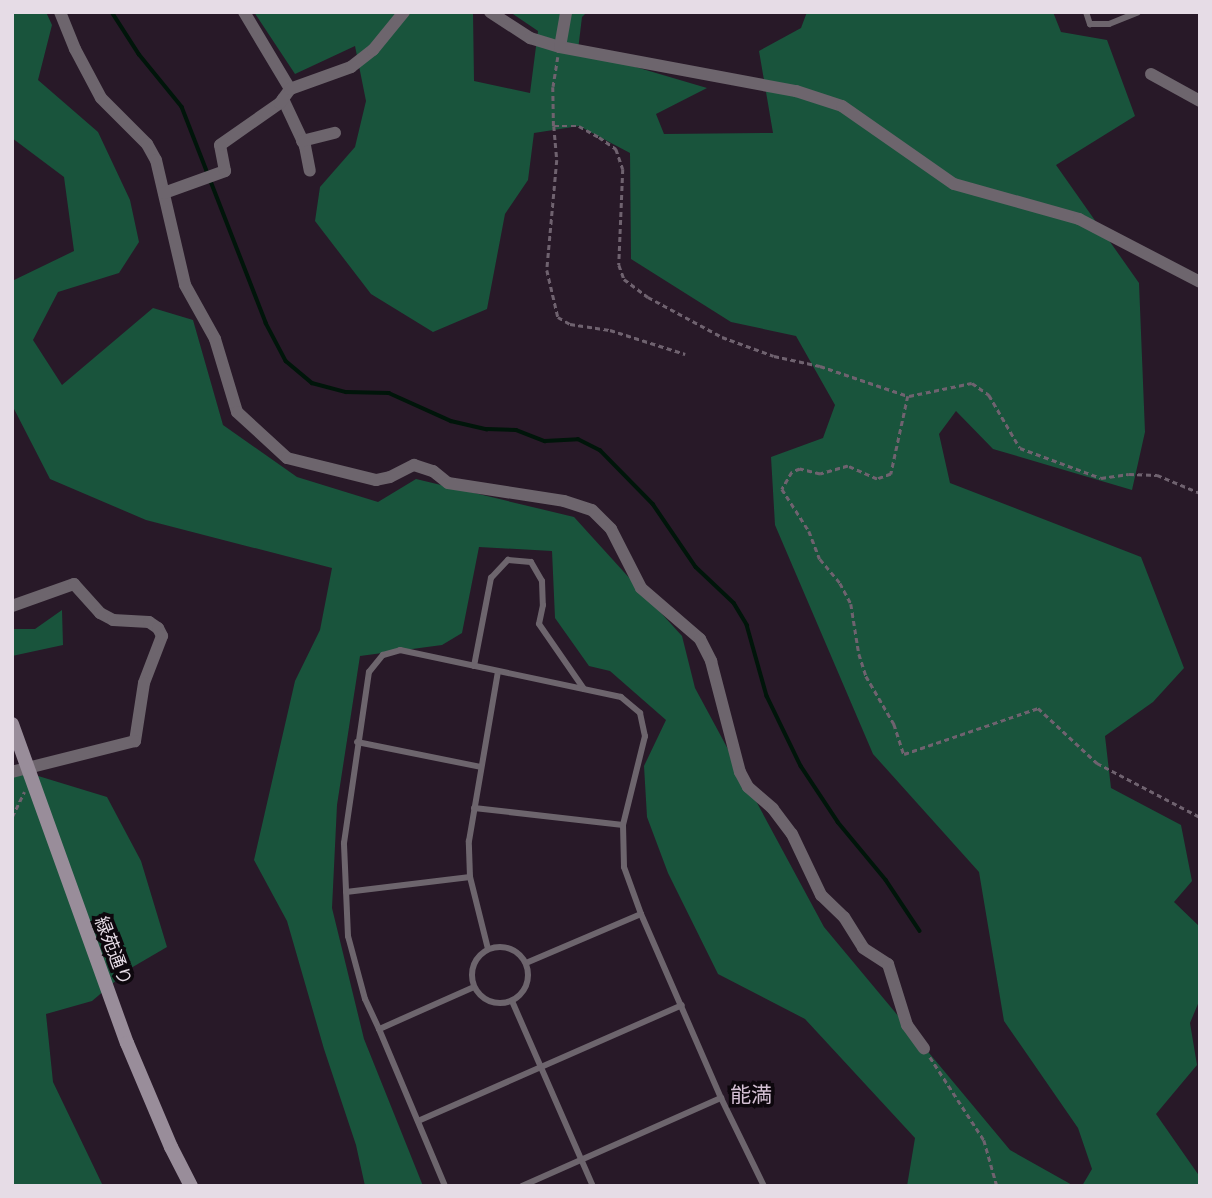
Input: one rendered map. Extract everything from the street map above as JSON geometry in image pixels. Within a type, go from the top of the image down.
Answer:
[{"type":"street","points":[[60,12],[75,49],[102,99],[147,144],[156,160],[186,285],[215,339],[237,412],[287,458],[376,480],[390,477],[414,465],[433,471],[448,483],[564,500],[592,510],[611,530],[641,588],[700,639],[711,661],[740,772],[748,787],[773,809],[793,834],[821,895],[844,917],[863,948],[887,964],[907,1026],[924,1048]]},
{"type":"street","points":[[244,12],[286,94],[310,171]]},
{"type":"street","points":[[164,193],[225,171],[220,145],[286,94],[351,66],[373,50],[404,12]]},
{"type":"street","points":[[490,12],[530,38],[560,47],[796,91],[842,106],[954,184],[1079,219],[1200,282]]},
{"type":"street","points":[[560,47],[566,12]]},
{"type":"street","points":[[1151,74],[1200,101]]},
{"type":"street","points":[[302,141],[335,132]]},
{"type":"street","points":[[12,606],[74,584],[100,613],[113,620],[149,622],[158,628],[162,636],[144,683],[135,740],[29,771],[12,772]]},
{"type":"street","name":"緑苑通り","points":[[12,724],[127,1043],[171,1147],[191,1186]]},
{"type":"lane","points":[[1086,12],[1090,24],[1109,24],[1138,12]]},
{"type":"lane","points":[[474,666],[491,578],[508,560],[531,562],[542,582],[543,605],[539,624],[584,689]]},
{"type":"lane","points":[[445,1186],[365,999],[348,936],[344,843],[369,672],[383,655],[400,650],[621,698],[640,713],[645,736],[622,825],[624,867],[641,914],[721,1098],[764,1186]]},
{"type":"lane","points":[[488,949],[470,877],[469,841],[498,671]]},
{"type":"lane","points":[[357,743],[481,768]]},
{"type":"lane","points":[[474,808],[622,825]]},
{"type":"lane","points":[[346,892],[470,877]]},
{"type":"lane","points":[[526,963],[641,914]]},
{"type":"lane","points":[[510,948],[526,963],[527,985],[512,1001],[490,1002],[474,987],[473,965],[488,949],[510,948]]},
{"type":"lane","points":[[379,1029],[474,987]]},
{"type":"lane","points":[[512,1001],[543,1066],[593,1186]]},
{"type":"lane","points":[[418,1121],[682,1005]]},
{"type":"lane","points":[[522,1186],[721,1098]]},
{"type":"path","points":[[560,47],[553,87],[557,160],[547,270],[558,317],[570,324],[610,330],[685,354]]},
{"type":"path","points":[[554,125],[579,126],[617,149],[623,169],[619,265],[624,279],[648,297],[735,342],[908,396],[972,383],[989,395],[1020,448],[1101,478],[1129,474],[1157,475],[1200,493]]},
{"type":"path","points":[[908,396],[891,474],[877,479],[848,466],[820,474],[800,469],[792,472],[782,489],[809,531],[820,559],[841,583],[851,604],[859,654],[866,676],[894,724],[904,754],[1038,708],[1097,763],[1200,817]]},
{"type":"path","points":[[12,817],[29,771]]},
{"type":"path","points":[[924,1048],[964,1105],[984,1140],[997,1186]]},
{"type":"green space","points":[[12,12],[46,12],[52,25],[38,80],[98,132],[130,200],[139,242],[119,273],[58,292],[33,340],[62,385],[153,308],[193,320],[223,425],[297,477],[378,502],[416,479],[574,517],[682,636],[695,688],[824,927],[1010,1150],[1074,1186],[907,1186],[915,1138],[805,1019],[718,974],[668,873],[647,817],[644,766],[666,720],[610,671],[589,666],[555,618],[552,551],[479,547],[462,633],[442,645],[360,656],[337,805],[332,908],[364,1039],[423,1186],[365,1186],[356,1145],[324,1049],[287,921],[254,860],[295,681],[320,630],[332,568],[146,520],[50,479],[12,405],[12,281],[74,251],[64,177],[12,138]]},
{"type":"green space","points":[[254,12],[473,12],[474,81],[530,93],[538,31],[510,12],[587,12],[582,17],[578,50],[707,88],[656,114],[664,134],[773,133],[759,51],[801,28],[807,12],[1053,12],[1061,32],[1107,40],[1135,116],[1056,165],[1139,283],[1145,432],[1132,490],[993,449],[956,411],[939,434],[950,483],[1141,557],[1184,668],[1153,702],[1105,736],[1111,788],[1181,825],[1192,881],[1174,902],[1200,927],[1200,999],[1190,1023],[1197,1065],[1156,1114],[1200,1177],[1200,1186],[1082,1186],[1092,1169],[1078,1128],[1004,1021],[979,872],[873,754],[775,525],[771,457],[823,438],[835,405],[796,336],[731,322],[631,259],[630,153],[579,126],[534,133],[528,180],[505,214],[487,309],[433,332],[371,294],[315,221],[320,187],[355,147],[366,101],[355,46],[295,74]]},
{"type":"green space","points":[[62,610],[63,645],[12,656],[12,629],[35,629]]},
{"type":"green space","points":[[12,768],[107,797],[141,861],[167,947],[131,968],[92,1001],[46,1014],[53,1082],[103,1186],[12,1186]]},
{"type":"waterway","points":[[112,12],[139,54],[182,107],[266,323],[286,361],[312,383],[346,392],[389,393],[451,421],[487,429],[516,430],[545,441],[578,439],[600,450],[653,504],[696,567],[734,603],[747,625],[767,696],[801,766],[838,822],[886,880],[920,931]]},
{"type":"district","name":"能満","points":[[751,1095]]}]
